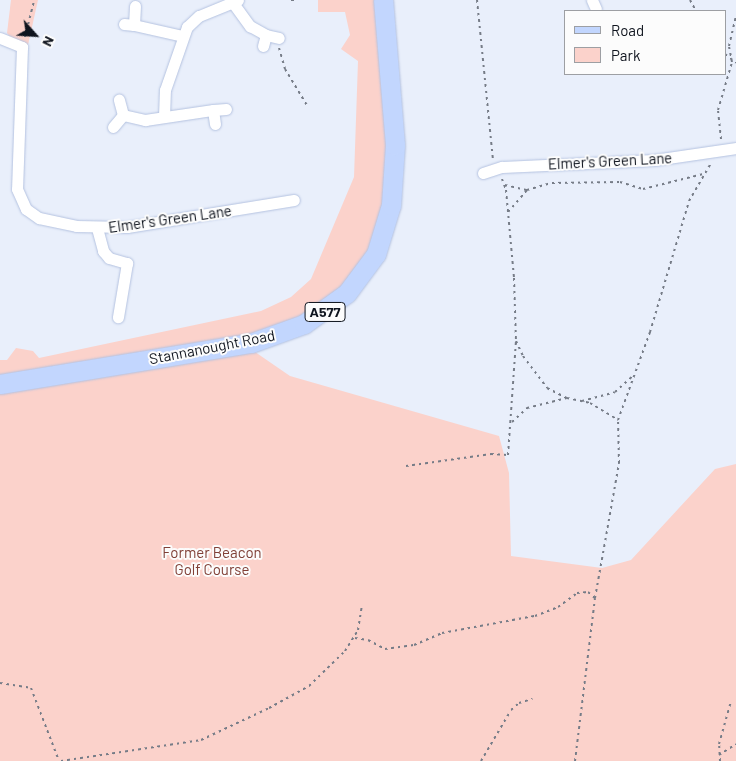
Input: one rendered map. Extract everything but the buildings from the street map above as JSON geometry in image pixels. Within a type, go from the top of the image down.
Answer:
[{"type":"main road","name":"Stannanought Road","points":[[0,384],[251,343],[304,324],[347,293],[376,254],[387,224],[395,178],[395,145],[383,0]]},
{"type":"street","points":[[164,117],[165,90],[183,36],[199,16],[235,2],[250,26],[265,40],[279,38]]},
{"type":"street","points":[[135,6],[129,25],[183,36]]},
{"type":"street","points":[[0,38],[22,49]]},
{"type":"street","name":"Elmer's Green Lane","points":[[22,49],[17,189],[21,202],[32,214],[52,223],[97,228],[145,225],[294,200]]},
{"type":"street","points":[[119,100],[123,115]]},
{"type":"street","points":[[123,115],[145,120],[226,109]]},
{"type":"street","points":[[213,110],[215,124]]},
{"type":"street","points":[[113,127],[123,115]]},
{"type":"street","name":"Elmer's Green Lane","points":[[489,171],[654,160],[736,148]]},
{"type":"street","points":[[97,228],[103,251],[109,258],[127,263],[118,317]]},
{"type":"path","points":[[22,49],[34,0]]},
{"type":"path","points":[[291,0],[296,0]]},
{"type":"path","points":[[477,0],[489,171],[505,185],[527,190]]},
{"type":"path","points":[[574,761],[595,598],[620,463],[618,420],[636,373],[689,201],[703,174],[722,149],[718,110],[732,62],[729,46],[736,15]]},
{"type":"path","points":[[279,38],[285,68],[308,107]]},
{"type":"path","points":[[726,55],[732,62],[736,62]]},
{"type":"path","points":[[508,212],[527,190],[540,184],[620,182],[648,188],[703,174]]},
{"type":"path","points":[[406,466],[491,454],[508,455],[516,341],[505,185]]},
{"type":"path","points":[[516,341],[538,380],[567,398],[600,408],[618,420]]},
{"type":"path","points":[[580,401],[614,392],[636,373]]},
{"type":"path","points":[[511,423],[527,408],[567,398]]},
{"type":"path","points":[[354,638],[368,640],[385,649],[414,645],[442,633],[535,616],[558,607],[580,592],[584,591],[595,598]]},
{"type":"path","points":[[0,683],[31,688],[60,761],[211,737],[309,686],[354,638],[362,606]]},
{"type":"path","points":[[481,761],[511,710],[519,703],[532,699]]},
{"type":"path","points":[[720,761],[719,744],[731,701]]},
{"type":"path","points":[[719,755],[736,744]]},
{"type":"green space","points":[[11,0],[38,0],[28,45],[15,43],[7,33]]},
{"type":"green space","points":[[318,0],[375,0],[390,155],[379,233],[349,286],[269,335],[0,381],[0,360],[7,360],[16,348],[33,351],[39,358],[261,311],[291,297],[311,279],[354,177],[358,61],[341,49],[350,35],[345,12],[318,12]]},
{"type":"green space","name":"Former Beacon Golf Course","points":[[252,350],[290,376],[499,436],[509,473],[511,556],[602,568],[631,560],[715,469],[736,464],[736,761],[0,761],[0,391]]}]
